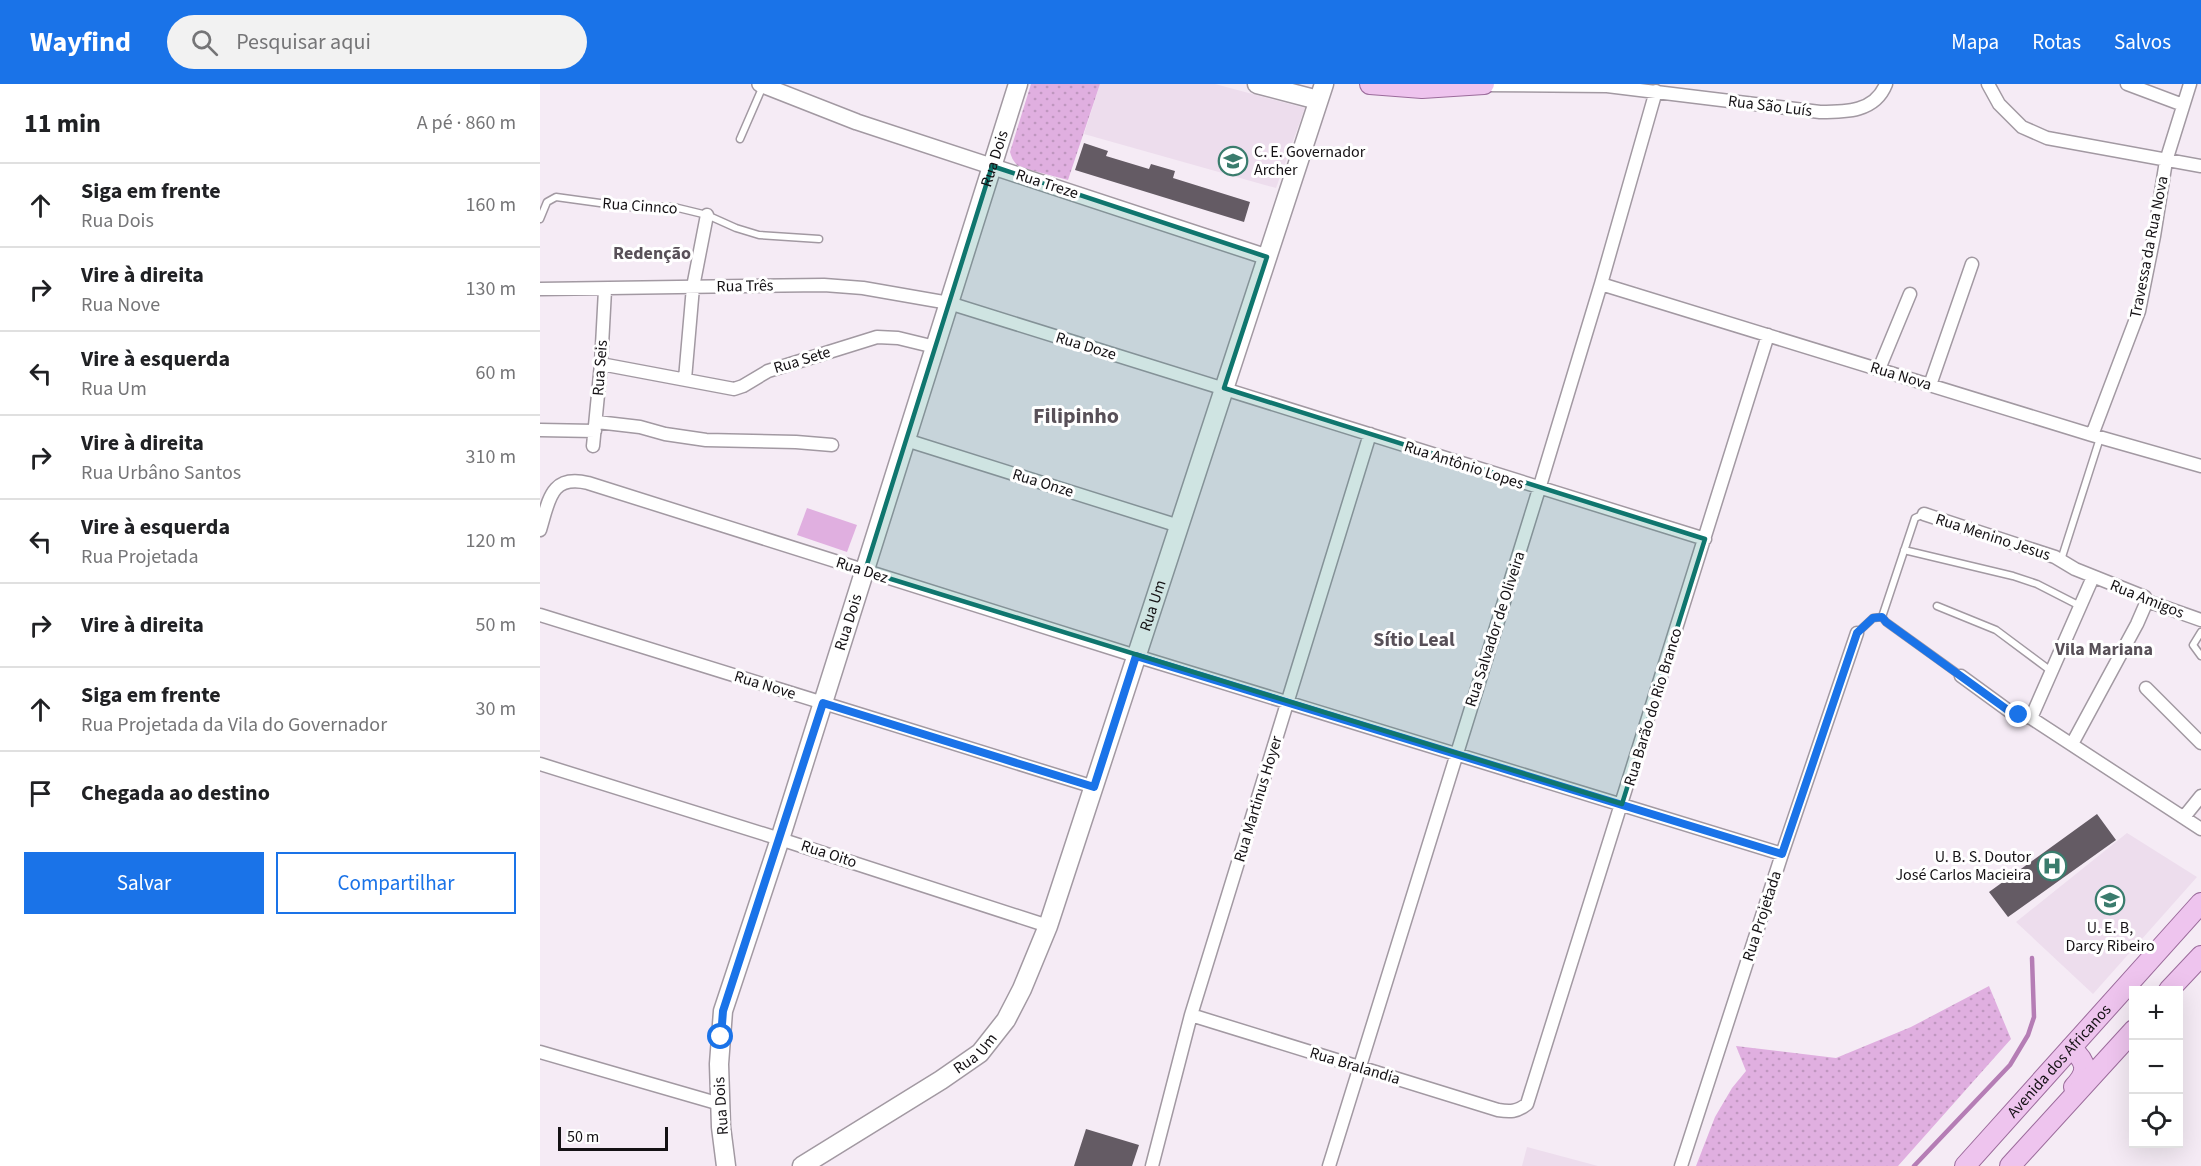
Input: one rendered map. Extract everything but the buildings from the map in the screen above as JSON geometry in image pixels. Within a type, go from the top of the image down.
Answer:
[{"type":"main road","name":"Rua Dois","points":[[726,1166],[719,1064],[723,1011],[823,703],[1018,84]]},
{"type":"main road","points":[[1257,84],[1321,92]]},
{"type":"main road","points":[[1370,84],[1422,88],[1481,85]]},
{"type":"main road","name":"Rua Um","points":[[802,1166],[941,1080],[980,1053],[1006,1020],[1022,988],[1048,927],[1321,92]]},
{"type":"main road","name":"Avenida dos Africanos","points":[[1965,1166],[2201,903]]},
{"type":"main road","points":[[2173,986],[2201,956]]},
{"type":"main road","name":"Avenida dos Africanos","points":[[2010,1166],[2129,1034]]},
{"type":"main road","points":[[2026,1148],[2033,1131],[2083,1075],[2082,1059],[2071,1048]]},
{"type":"street","name":"Rua São Luís","points":[[1481,85],[1606,85],[1820,112],[1851,112],[1872,103],[1882,94],[1886,84]]},
{"type":"street","points":[[1988,84],[1999,104],[2022,127],[2047,138],[2201,166]]},
{"type":"street","points":[[2127,84],[2187,94],[2201,84]]},
{"type":"street","name":"Rua Treze","points":[[762,85],[856,122],[1267,257]]},
{"type":"street","name":"Rua Salvador de Oliveira","points":[[1329,1166],[1539,489],[1656,91]]},
{"type":"street","name":"Travessa da Rua Nova","points":[[2096,436],[2139,311],[2166,161],[2187,94]]},
{"type":"street","points":[[685,379],[693,287],[707,215]]},
{"type":"street","points":[[1930,385],[1972,264]]},
{"type":"street","name":"Rua Nova","points":[[1601,284],[2201,466]]},
{"type":"street","name":"Rua Três","points":[[540,289],[605,290],[824,285],[863,288],[949,303]]},
{"type":"street","name":"Rua Seis","points":[[593,446],[605,290]]},
{"type":"street","points":[[1879,369],[1910,294]]},
{"type":"street","name":"Rua Doze","points":[[949,303],[1224,388]]},
{"type":"street","name":"Rua Barão do Rio Branco","points":[[1521,1109],[1527,1104],[1532,1094],[1768,335]]},
{"type":"street","name":"Rua Sete","points":[[601,364],[734,389],[743,387],[768,370],[876,337],[898,338],[935,347]]},
{"type":"street","name":"Rua Antônio Lopes","points":[[1224,388],[1539,489],[1705,539]]},
{"type":"street","points":[[540,430],[596,426],[640,427],[665,434],[706,440],[832,445]]},
{"type":"street","name":"Rua Martinus Hoyer","points":[[1152,1166],[1191,1015],[1370,434]]},
{"type":"street","name":"Rua Onze","points":[[906,440],[1179,526]]},
{"type":"street","name":"Rua Dez","points":[[540,530],[557,486],[574,480],[588,483],[1136,656],[1782,854]]},
{"type":"street","name":"Rua Menino Jesus","points":[[1924,514],[2061,560],[2075,570],[2093,577]]},
{"type":"street","points":[[2031,718],[2093,577]]},
{"type":"street","name":"Rua Amigos","points":[[2093,577],[2201,620]]},
{"type":"street","points":[[2072,744],[2137,624],[2147,600]]},
{"type":"street","name":"Rua Nove","points":[[540,615],[1094,787]]},
{"type":"street","name":"Rua Projetada","points":[[1681,1166],[1782,854],[1857,633]]},
{"type":"street","points":[[1961,676],[2009,711],[2031,718],[2201,829]]},
{"type":"street","points":[[2146,688],[2201,743]]},
{"type":"street","name":"Rua Oito","points":[[540,764],[780,838],[1048,927]]},
{"type":"street","points":[[2184,817],[2201,796]]},
{"type":"street","name":"Rua Bralandia","points":[[1191,1015],[1498,1110],[1511,1112],[1521,1109]]},
{"type":"street","points":[[540,1052],[720,1104]]},
{"type":"lane","points":[[740,139],[762,85]]},
{"type":"lane","name":"Rua Cinnco","points":[[540,219],[547,202],[556,197],[628,207],[674,207],[707,215],[759,235],[819,239]]},
{"type":"lane","points":[[2061,560],[2096,436]]},
{"type":"lane","points":[[1882,617],[1915,518],[1924,514]]},
{"type":"lane","points":[[1904,550],[2013,576],[2037,584],[2080,606]]},
{"type":"lane","points":[[1937,606],[1996,630],[2052,671]]},
{"type":"lane","points":[[1857,633],[1873,618],[1882,617]]},
{"type":"lane","points":[[1882,617],[1961,676]]},
{"type":"lane","points":[[2201,632],[2193,645],[2201,656]]},
{"type":"highlighted area","points":[[992,166],[1267,257],[1224,388],[1705,539],[1622,804],[865,571]]},
{"type":"shaded area","points":[[1031,84],[1100,84],[1068,180],[1019,167],[1010,152]]},
{"type":"shaded area","name":"C. E. Governador Archer","points":[[1100,84],[1215,84],[1305,108],[1276,188],[1084,134]]},
{"type":"shaded area","points":[[807,508],[857,525],[847,552],[797,535]]},
{"type":"shaded area","name":"U. E. B, Darcy Ribeiro","points":[[2127,833],[2197,877],[2093,994],[2016,922]]},
{"type":"shaded area","points":[[1989,986],[2011,1039],[1898,1166],[1696,1166],[1715,1117],[1732,1088],[1746,1071],[1736,1046],[1836,1058],[1911,1027]]},
{"type":"shaded area","points":[[1527,1147],[1598,1166],[1522,1166]]},
{"type":"waterway","points":[[1914,1166],[2010,1065],[2028,1035],[2034,1017],[2032,958]]},
{"type":"place","name":"C. E. Governador Archer","points":[[1233,161]]},
{"type":"place","name":"U. B. S. Doutor José Carlos Macieira","points":[[2052,866]]},
{"type":"place","name":"U. E. B, Darcy Ribeiro","points":[[2110,900]]},
{"type":"district","name":"Redenção","points":[[652,253]]},
{"type":"district","name":"Filipinho","points":[[1076,416]]},
{"type":"district","name":"Sítio Leal","points":[[1414,640]]},
{"type":"district","name":"Vila Mariana","points":[[2104,649]]},
{"type":"route","points":[[721,1037],[723,1011],[823,703],[1094,787],[1136,656],[1782,854],[1857,633],[1873,618],[1882,617],[2009,711],[2019,715]]}]
